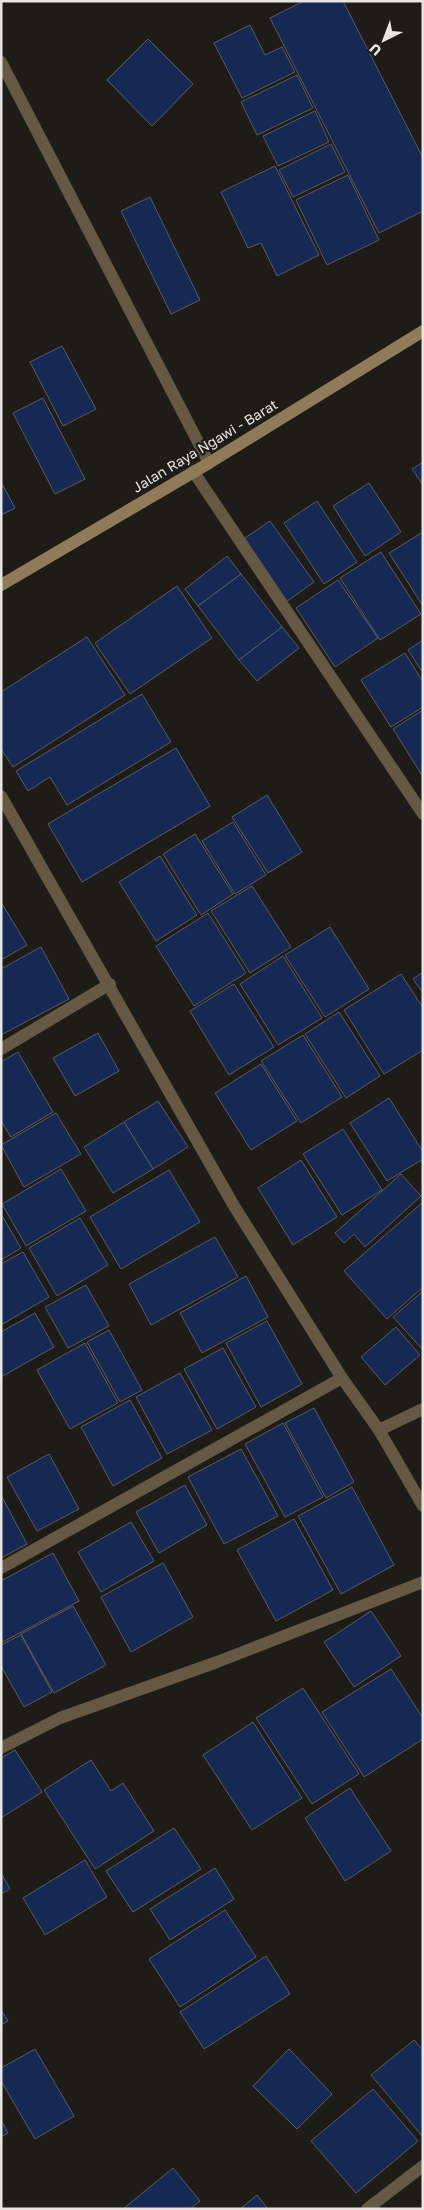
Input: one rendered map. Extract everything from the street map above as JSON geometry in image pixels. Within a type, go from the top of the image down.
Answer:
[{"type":"main road","name":"Jalan Raya Ngawi - Barat","points":[[1,585],[208,463],[423,331]]},
{"type":"street","points":[[1,62],[208,463]]},
{"type":"street","points":[[193,471],[423,814]]},
{"type":"street","points":[[1,796],[110,984],[234,1206],[342,1378],[379,1430],[423,1506]]},
{"type":"street","points":[[1,1049],[110,984]]},
{"type":"street","points":[[1,1568],[342,1378]]},
{"type":"street","points":[[379,1430],[423,1409]]},
{"type":"street","points":[[1,1748],[60,1718],[217,1662],[423,1582]]},
{"type":"street","points":[[368,2209],[423,2166]]},
{"type":"building","points":[[304,1],[343,1],[423,158],[423,211],[379,233],[270,18]]},
{"type":"building","points":[[250,25],[265,55],[282,47],[295,72],[242,98],[214,43]]},
{"type":"building","points":[[148,39],[193,84],[152,126],[107,80]]},
{"type":"building","points":[[297,75],[313,108],[257,135],[241,102]]},
{"type":"building","points":[[315,111],[329,142],[278,166],[263,136]]},
{"type":"building","points":[[331,144],[345,172],[293,197],[279,170]]},
{"type":"building","points":[[275,166],[319,255],[277,276],[261,243],[248,248],[221,192]]},
{"type":"building","points":[[348,175],[379,240],[327,265],[296,200]]},
{"type":"building","points":[[150,197],[200,300],[171,314],[121,211]]},
{"type":"building","points":[[62,346],[96,409],[63,426],[30,362]]},
{"type":"building","points":[[43,398],[85,479],[55,494],[13,413]]},
{"type":"building","points":[[423,462],[423,485],[412,469]]},
{"type":"building","points":[[1,482],[15,508],[1,515]]},
{"type":"building","points":[[369,483],[401,532],[365,556],[333,506]]},
{"type":"building","points":[[317,501],[357,562],[324,584],[284,523]]},
{"type":"building","points":[[270,521],[314,582],[286,602],[242,540]]},
{"type":"building","points":[[423,532],[423,606],[389,553]]},
{"type":"building","points":[[381,552],[421,614],[380,640],[340,578]]},
{"type":"building","points":[[227,556],[241,574],[198,606],[185,589]]},
{"type":"building","points":[[241,574],[282,627],[239,660],[198,606]]},
{"type":"building","points":[[338,580],[378,638],[335,667],[296,608]]},
{"type":"building","points":[[177,586],[212,638],[130,694],[95,643]]},
{"type":"building","points":[[282,627],[299,648],[257,681],[239,660]]},
{"type":"building","points":[[87,637],[125,695],[13,767],[1,749],[1,692]]},
{"type":"building","points":[[423,640],[423,673],[408,650]]},
{"type":"building","points":[[405,653],[423,682],[423,707],[391,727],[361,680]]},
{"type":"building","points":[[142,694],[171,742],[67,805],[50,777],[28,791],[16,771]]},
{"type":"building","points":[[423,710],[423,777],[393,729]]},
{"type":"building","points":[[176,748],[210,806],[82,882],[48,824]]},
{"type":"building","points":[[267,795],[302,852],[268,873],[232,817]]},
{"type":"building","points":[[233,822],[266,875],[235,894],[202,841]]},
{"type":"building","points":[[195,834],[233,894],[201,915],[163,854]]},
{"type":"building","points":[[160,856],[197,915],[156,941],[119,882]]},
{"type":"building","points":[[252,886],[291,947],[250,973],[211,911]]},
{"type":"building","points":[[1,902],[27,945],[1,960]]},
{"type":"building","points":[[208,913],[246,973],[194,1006],[156,946]]},
{"type":"building","points":[[330,927],[369,989],[325,1017],[285,955]]},
{"type":"building","points":[[41,947],[69,999],[1,1035],[1,969]]},
{"type":"building","points":[[283,956],[322,1018],[278,1045],[240,984]]},
{"type":"building","points":[[423,972],[423,993],[413,979]]},
{"type":"building","points":[[401,974],[423,1008],[423,1050],[384,1074],[344,1010]]},
{"type":"building","points":[[234,984],[274,1047],[229,1075],[190,1011]]},
{"type":"building","points":[[339,1012],[380,1076],[346,1098],[305,1034]]},
{"type":"building","points":[[98,1033],[119,1071],[75,1096],[53,1058]]},
{"type":"building","points":[[303,1035],[342,1097],[301,1123],[261,1061]]},
{"type":"building","points":[[18,1052],[53,1112],[11,1137],[1,1121],[1,1062]]},
{"type":"building","points":[[261,1064],[297,1121],[251,1150],[215,1093]]},
{"type":"building","points":[[389,1098],[423,1152],[423,1159],[387,1181],[350,1123]]},
{"type":"building","points":[[158,1101],[188,1147],[153,1169],[124,1122]]},
{"type":"building","points":[[56,1113],[81,1154],[24,1187],[1,1145]]},
{"type":"building","points":[[124,1122],[153,1169],[113,1193],[84,1147]]},
{"type":"building","points":[[343,1129],[382,1190],[342,1215],[303,1154]]},
{"type":"building","points":[[301,1160],[337,1217],[293,1245],[258,1188]]},
{"type":"building","points":[[61,1169],[86,1211],[26,1246],[2,1204]]},
{"type":"building","points":[[169,1170],[200,1222],[121,1269],[90,1217]]},
{"type":"building","points":[[401,1174],[421,1196],[365,1247],[354,1234],[344,1243],[335,1233]]},
{"type":"building","points":[[423,1202],[423,1287],[387,1319],[344,1271]]},
{"type":"building","points":[[1,1214],[21,1248],[1,1260]]},
{"type":"building","points":[[80,1218],[108,1265],[57,1296],[29,1248]]},
{"type":"building","points":[[215,1237],[238,1277],[151,1325],[129,1284]]},
{"type":"building","points":[[23,1252],[49,1297],[1,1325],[1,1264]]},
{"type":"building","points":[[246,1276],[268,1317],[202,1353],[180,1313]]},
{"type":"building","points":[[86,1285],[109,1326],[68,1348],[45,1307]]},
{"type":"building","points":[[423,1291],[423,1350],[393,1317]]},
{"type":"building","points":[[35,1313],[54,1347],[1,1377],[1,1332]]},
{"type":"building","points":[[267,1321],[302,1384],[261,1407],[226,1343]]},
{"type":"building","points":[[396,1327],[420,1355],[385,1385],[361,1357]]},
{"type":"building","points":[[109,1330],[142,1390],[120,1402],[87,1342]]},
{"type":"building","points":[[85,1343],[118,1403],[70,1429],[37,1370]]},
{"type":"building","points":[[223,1348],[256,1407],[217,1429],[184,1369]]},
{"type":"building","points":[[180,1373],[212,1430],[167,1454],[136,1397]]},
{"type":"building","points":[[130,1400],[162,1458],[113,1486],[81,1427]]},
{"type":"building","points":[[314,1408],[354,1482],[326,1498],[285,1423]]},
{"type":"building","points":[[283,1423],[323,1497],[285,1517],[245,1444]]},
{"type":"building","points":[[241,1449],[278,1516],[224,1544],[188,1477]]},
{"type":"building","points":[[49,1454],[79,1509],[37,1531],[7,1477]]},
{"type":"building","points":[[185,1485],[207,1525],[159,1553],[136,1512]]},
{"type":"building","points":[[352,1487],[394,1565],[341,1594],[298,1516]]},
{"type":"building","points":[[1,1495],[27,1544],[1,1558]]},
{"type":"building","points":[[294,1519],[333,1590],[276,1621],[237,1550]]},
{"type":"building","points":[[131,1522],[154,1561],[101,1592],[78,1552]]},
{"type":"building","points":[[53,1553],[79,1601],[3,1642],[1,1638],[1,1581]]},
{"type":"building","points":[[163,1563],[193,1617],[131,1652],[101,1597]]},
{"type":"building","points":[[73,1606],[106,1665],[54,1693],[21,1634]]},
{"type":"building","points":[[371,1611],[401,1656],[354,1687],[324,1642]]},
{"type":"building","points":[[21,1635],[52,1692],[24,1707],[1,1666],[1,1645]]},
{"type":"building","points":[[391,1669],[423,1718],[423,1739],[364,1777],[322,1712]]},
{"type":"building","points":[[303,1688],[359,1774],[312,1804],[256,1718]]},
{"type":"building","points":[[253,1722],[302,1798],[252,1830],[203,1755]]},
{"type":"building","points":[[15,1750],[42,1792],[1,1818],[1,1758]]},
{"type":"building","points":[[91,1760],[111,1791],[123,1783],[154,1831],[95,1869],[44,1790]]},
{"type":"building","points":[[350,1788],[391,1851],[345,1881],[305,1818]]},
{"type":"building","points":[[174,1828],[201,1869],[133,1912],[106,1871]]},
{"type":"building","points":[[85,1860],[107,1897],[45,1935],[23,1898]]},
{"type":"building","points":[[215,1868],[234,1899],[170,1940],[150,1909]]},
{"type":"building","points":[[1,1873],[10,1889],[1,1894]]},
{"type":"building","points":[[225,1910],[256,1957],[180,2007],[149,1959]]},
{"type":"building","points":[[266,1956],[290,1994],[204,2049],[180,2012]]},
{"type":"building","points":[[1,2010],[8,2021],[1,2025]]},
{"type":"building","points":[[414,2040],[423,2050],[423,2137],[371,2075]]},
{"type":"building","points":[[35,2049],[74,2116],[35,2139],[1,2081],[1,2068]]},
{"type":"building","points":[[289,2049],[332,2094],[297,2129],[253,2086]]},
{"type":"building","points":[[373,2089],[418,2141],[356,2193],[311,2141]]},
{"type":"building","points":[[1,2120],[8,2133],[1,2137]]},
{"type":"building","points":[[173,2168],[200,2201],[190,2209],[123,2209]]},
{"type":"building","points":[[257,2195],[268,2209],[240,2209]]}]
